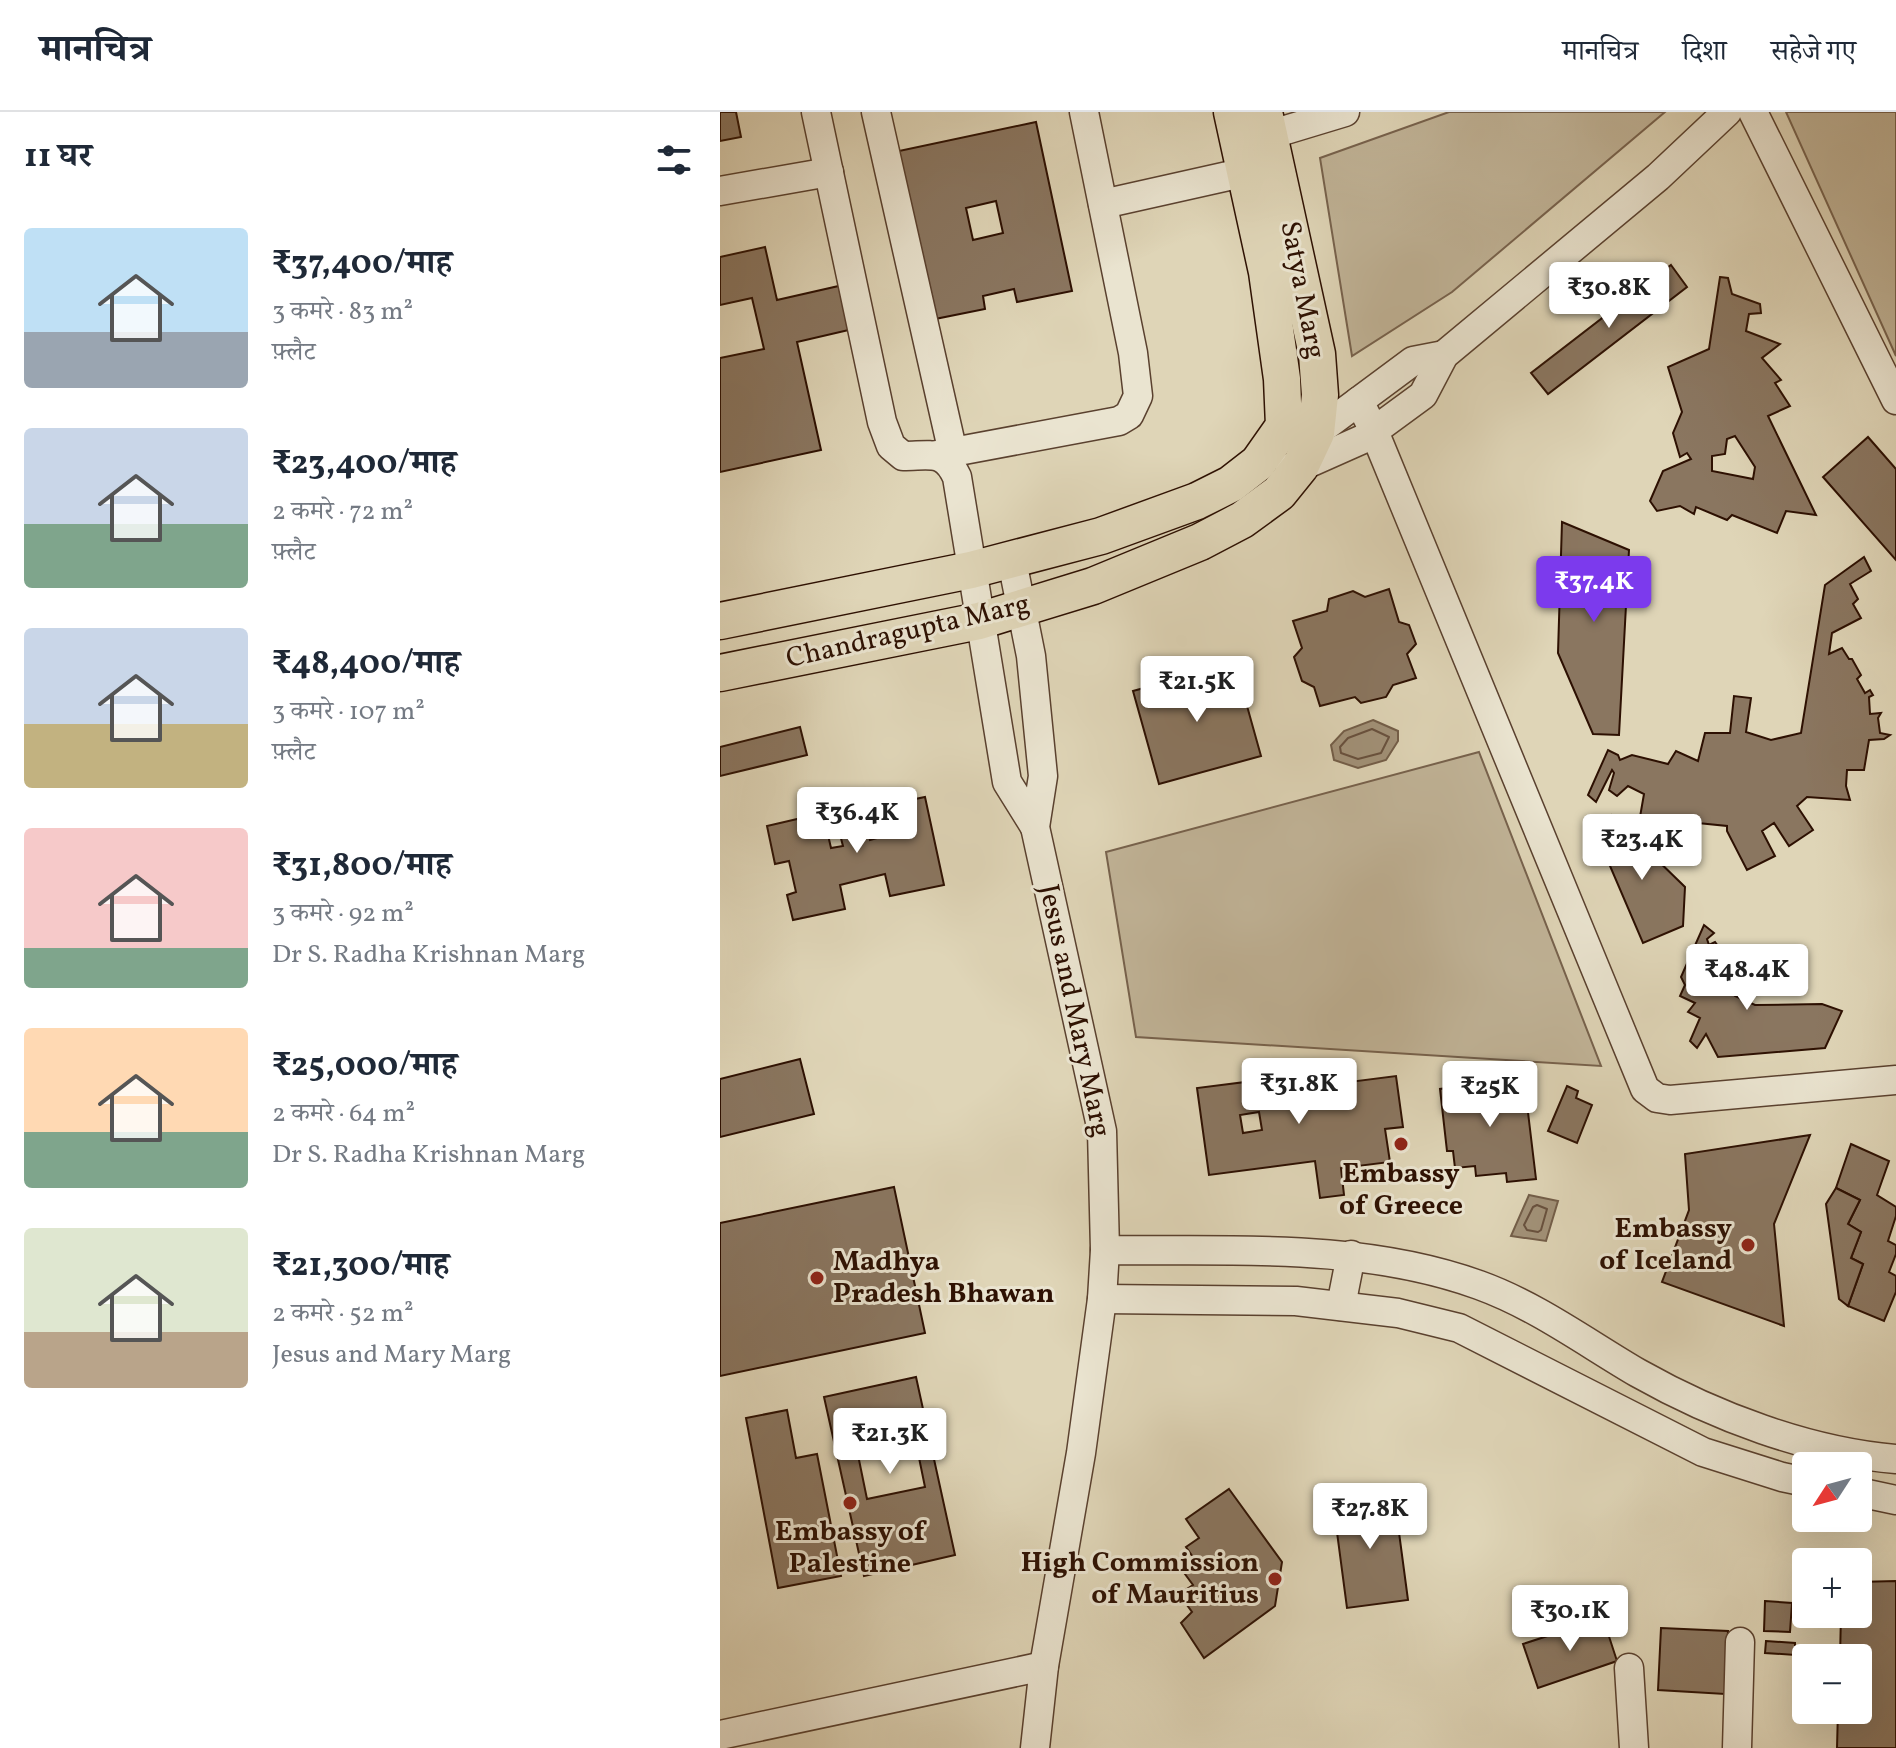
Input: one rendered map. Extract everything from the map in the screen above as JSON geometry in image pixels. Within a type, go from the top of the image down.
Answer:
[{"type":"main road","name":"Satya Marg","points":[[1232,112],[1267,272],[1282,379],[1280,443],[1300,467]]},
{"type":"main road","name":"Satya Marg","points":[[1266,123],[1317,354],[1320,395],[1280,443]]},
{"type":"main road","name":"Chandragupta Marg","points":[[720,621],[1012,561],[1101,536],[1197,501],[1231,484],[1280,443]]},
{"type":"main road","name":"Chandragupta Marg","points":[[720,673],[979,621],[1093,586],[1200,542],[1242,520],[1279,493],[1300,467]]},
{"type":"street","points":[[816,112],[882,422],[891,446],[903,456],[945,454],[1119,421],[1133,408],[1138,396],[1133,353],[1084,112]]},
{"type":"street","points":[[876,112],[945,454],[957,477],[1007,782],[1035,827]]},
{"type":"street","points":[[1266,123],[1345,112]]},
{"type":"street","points":[[1444,355],[1413,361],[1359,401],[1280,443],[1300,467],[1374,431],[1423,395],[1444,355],[1658,177],[1727,112]]},
{"type":"street","points":[[1753,112],[1896,400]]},
{"type":"street","points":[[720,191],[829,172]]},
{"type":"street","points":[[1103,204],[1246,172]]},
{"type":"street","points":[[1359,401],[1645,1089],[1657,1098],[1670,1100],[1896,1080]]},
{"type":"street","name":"Jesus and Mary Marg","points":[[1012,561],[1031,656],[1043,776],[1035,827],[1102,1131],[1105,1250],[1102,1299],[1081,1453],[1044,1666],[1035,1748]]},
{"type":"street","points":[[1105,1250],[1351,1255],[1423,1269],[1479,1285],[1546,1315],[1639,1373],[1720,1415],[1797,1440],[1896,1459]]},
{"type":"street","points":[[1341,1306],[1351,1255]]},
{"type":"street","points":[[1102,1299],[1296,1301],[1398,1313],[1459,1328],[1703,1452],[1792,1479]]},
{"type":"street","points":[[1872,1495],[1896,1500]]},
{"type":"street","points":[[1737,1748],[1740,1642]]},
{"type":"street","points":[[720,1735],[1044,1666]]},
{"type":"street","points":[[1629,1668],[1634,1748]]},
{"type":"shaded area","points":[[1449,112],[1665,112],[1452,292],[1352,356],[1320,158]]},
{"type":"shaded area","points":[[1786,112],[1896,112],[1896,356]]},
{"type":"shaded area","points":[[1479,752],[1601,1066],[1136,1037],[1106,852]]},
{"type":"water","points":[[1373,720],[1398,731],[1398,741],[1386,760],[1358,768],[1334,760],[1331,745],[1344,731]]},
{"type":"water","points":[[1529,1195],[1558,1201],[1546,1241],[1511,1236]]},
{"type":"building","points":[[720,112],[736,112],[741,137],[720,141]]},
{"type":"building","points":[[1036,122],[1072,291],[1017,302],[1014,289],[983,296],[985,309],[935,319],[899,151]],"holes":[[[996,201],[1003,233],[973,240],[966,208]]]},
{"type":"building","points":[[765,247],[777,300],[843,285],[853,329],[797,342],[821,450],[720,472],[720,358],[764,349],[752,298],[720,305],[720,257]]},
{"type":"building","points":[[1671,265],[1687,287],[1548,394],[1531,373]]},
{"type":"building","points":[[1720,277],[1728,278],[1732,294],[1760,304],[1761,313],[1749,314],[1746,331],[1780,344],[1762,358],[1781,380],[1775,383],[1790,406],[1768,416],[1816,515],[1786,511],[1777,533],[1732,515],[1727,520],[1696,507],[1694,514],[1680,506],[1657,511],[1650,501],[1663,471],[1691,459],[1687,453],[1680,457],[1673,433],[1682,412],[1668,367],[1709,349]],"holes":[[[1735,436],[1755,467],[1753,479],[1712,471],[1712,456],[1725,454],[1727,439]]]},
{"type":"building","points":[[1868,437],[1896,469],[1896,560],[1823,477]]},
{"type":"building","points":[[1562,522],[1629,550],[1619,735],[1593,734],[1558,653]]},
{"type":"building","points":[[1864,557],[1871,571],[1850,584],[1858,599],[1853,604],[1861,618],[1832,633],[1829,654],[1842,648],[1852,659],[1861,675],[1857,679],[1865,693],[1870,690],[1873,695],[1869,697],[1870,714],[1881,713],[1878,718],[1880,733],[1890,735],[1884,739],[1869,740],[1864,770],[1847,770],[1846,786],[1850,800],[1807,797],[1797,806],[1813,830],[1789,846],[1774,823],[1762,831],[1775,856],[1747,870],[1727,826],[1678,821],[1676,829],[1658,822],[1655,836],[1637,834],[1644,794],[1628,786],[1617,796],[1609,790],[1614,773],[1612,770],[1596,802],[1588,795],[1608,750],[1618,755],[1620,760],[1632,755],[1668,764],[1676,751],[1698,761],[1705,733],[1730,733],[1734,696],[1751,698],[1746,732],[1771,740],[1801,733],[1825,585]]},
{"type":"building","points":[[1389,589],[1399,622],[1409,625],[1416,644],[1407,654],[1416,678],[1393,685],[1386,697],[1361,703],[1355,697],[1320,706],[1314,687],[1302,681],[1294,657],[1302,648],[1293,621],[1327,611],[1329,599],[1353,591],[1365,597]]},
{"type":"building","points":[[1235,663],[1261,756],[1159,784],[1133,691]]},
{"type":"building","points":[[800,727],[807,755],[720,776],[720,747]]},
{"type":"building","points":[[925,797],[944,885],[890,896],[885,874],[840,885],[845,909],[793,920],[787,895],[796,892],[789,861],[775,864],[767,826],[823,813],[831,848],[843,846],[837,823],[864,817],[870,840],[877,838],[870,801],[884,798],[886,805]]},
{"type":"building","points":[[1611,815],[1685,887],[1683,926],[1643,943],[1592,824]]},
{"type":"building","points":[[1704,925],[1714,933],[1707,939],[1709,945],[1715,942],[1721,950],[1716,954],[1716,960],[1722,958],[1729,968],[1723,976],[1732,976],[1736,983],[1730,990],[1735,996],[1755,1005],[1822,1004],[1842,1011],[1825,1048],[1718,1057],[1706,1034],[1697,1048],[1690,1041],[1700,1018],[1688,1012],[1695,1003],[1680,996],[1685,985],[1681,977]]},
{"type":"building","points":[[800,1059],[814,1114],[720,1137],[720,1079]]},
{"type":"building","points":[[1293,1076],[1295,1089],[1396,1076],[1403,1127],[1385,1129],[1390,1162],[1341,1168],[1344,1195],[1320,1198],[1315,1161],[1209,1175],[1197,1088]],"holes":[[[1259,1112],[1262,1130],[1243,1133],[1240,1115]]]},
{"type":"building","points":[[1524,1079],[1536,1179],[1507,1182],[1506,1173],[1476,1176],[1475,1166],[1455,1168],[1453,1151],[1447,1151],[1440,1089]]},
{"type":"building","points":[[1567,1086],[1578,1091],[1576,1098],[1592,1105],[1577,1143],[1548,1131]]},
{"type":"building","points":[[1810,1135],[1774,1224],[1784,1326],[1662,1282],[1689,1210],[1685,1154]]},
{"type":"building","points":[[1851,1144],[1889,1161],[1877,1195],[1896,1207],[1888,1241],[1896,1245],[1889,1272],[1896,1276],[1896,1292],[1884,1321],[1848,1306],[1863,1264],[1851,1258],[1861,1232],[1848,1224],[1860,1200],[1836,1188]]},
{"type":"building","name":"Madhya Pradesh Bhawan","points":[[894,1187],[925,1333],[720,1376],[720,1223]]},
{"type":"building","points":[[1836,1188],[1860,1200],[1848,1224],[1861,1232],[1851,1258],[1863,1264],[1848,1306],[1839,1299],[1826,1204]]},
{"type":"building","points":[[916,1377],[955,1555],[864,1576],[824,1397]],"holes":[[[916,1443],[925,1487],[867,1499],[858,1455]]]},
{"type":"building","points":[[787,1410],[796,1458],[817,1454],[841,1576],[778,1588],[746,1418]]},
{"type":"building","points":[[1229,1489],[1282,1562],[1275,1606],[1204,1658],[1181,1623],[1192,1612],[1179,1594],[1193,1585],[1182,1570],[1195,1560],[1186,1547],[1199,1538],[1186,1519]]},
{"type":"building","points":[[1394,1495],[1408,1600],[1347,1608],[1333,1502]]},
{"type":"building","points":[[1896,1581],[1896,1748],[1837,1748],[1838,1724],[1872,1724],[1872,1644],[1840,1644],[1841,1628],[1872,1628],[1872,1582]]},
{"type":"building","points":[[1765,1601],[1792,1603],[1790,1632],[1764,1631]]},
{"type":"building","points":[[1603,1618],[1617,1661],[1538,1688],[1523,1644]]},
{"type":"building","points":[[1661,1628],[1728,1631],[1725,1694],[1658,1690]]},
{"type":"building","points":[[1766,1641],[1795,1643],[1792,1644],[1792,1655],[1765,1653]]},
{"type":"place","name":"Embassy of Greece","points":[[1401,1144]]},
{"type":"place","name":"Embassy of Iceland","points":[[1748,1245]]},
{"type":"place","name":"Madhya Pradesh Bhawan","points":[[817,1278]]},
{"type":"place","name":"Embassy of Palestine","points":[[850,1503]]},
{"type":"place","name":"High Commission of Mauritius","points":[[1275,1579]]}]
